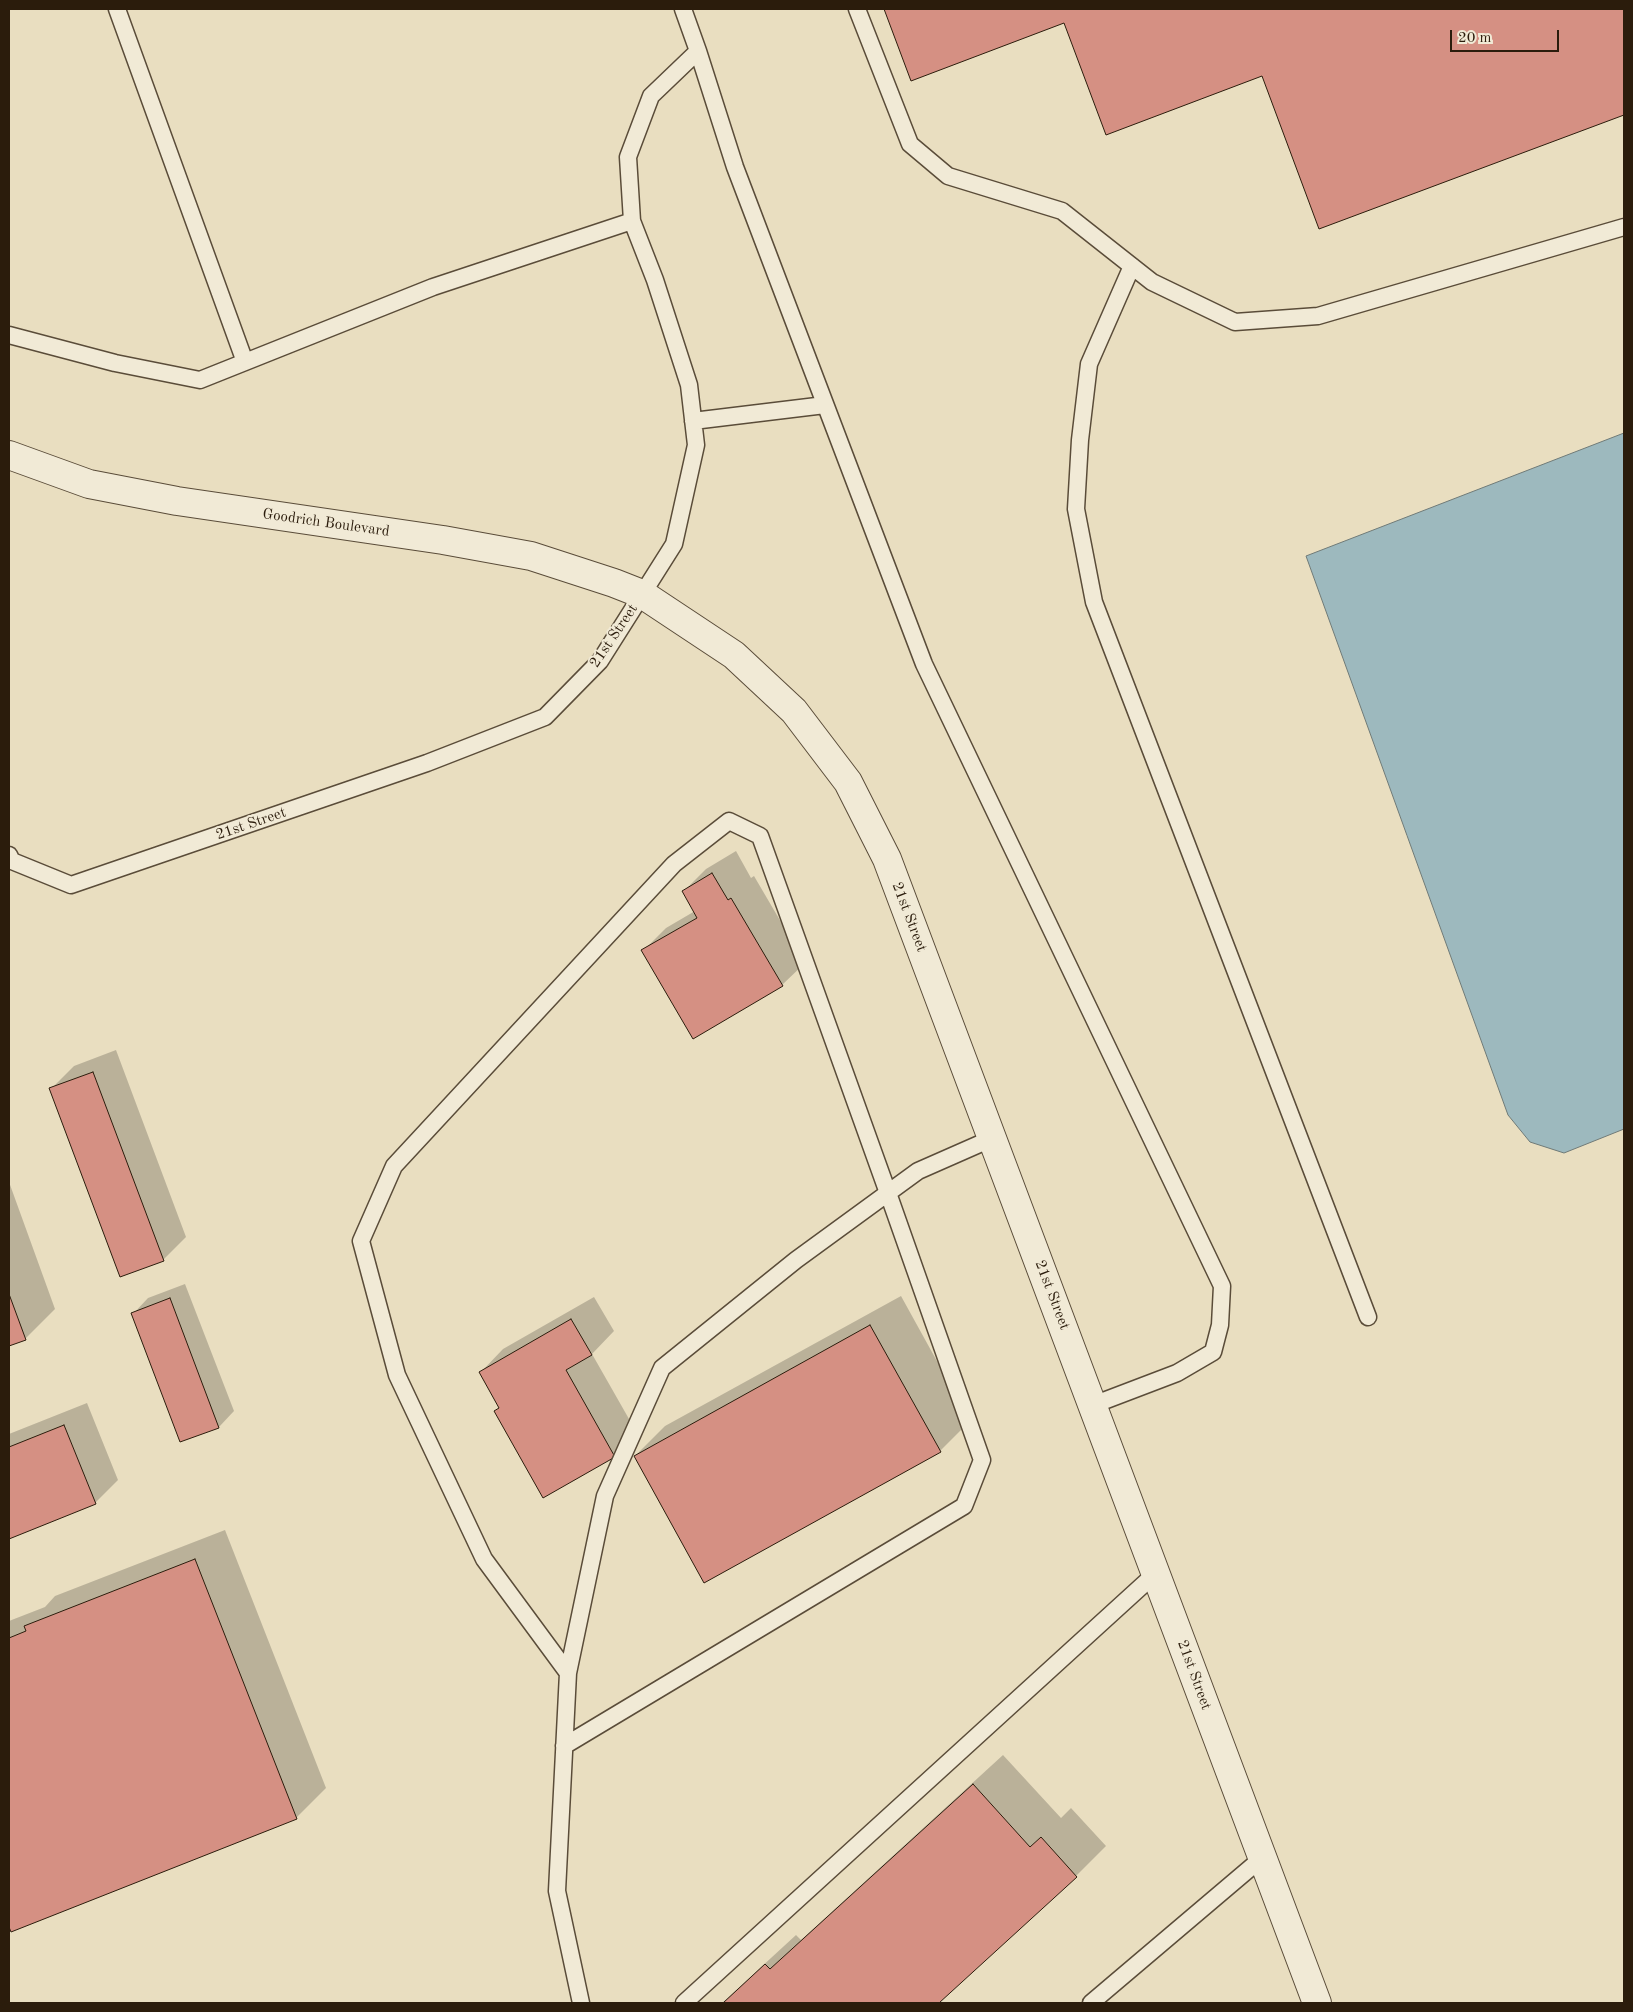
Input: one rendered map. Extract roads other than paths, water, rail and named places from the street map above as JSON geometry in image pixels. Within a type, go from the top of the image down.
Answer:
[{"type":"street","name":"Goodrich Boulevard","points":[[9,455],[89,484],[138,494],[443,540],[531,556],[642,594]]},
{"type":"street","name":"21st Street","points":[[642,594],[734,654],[794,711],[848,782],[887,859],[1317,2003]]},
{"type":"lane","points":[[117,9],[245,362]]},
{"type":"lane","points":[[683,9],[735,168],[924,664],[1222,1286],[1220,1325],[1212,1352],[1177,1373],[1093,1405]]},
{"type":"lane","points":[[857,9],[910,144],[948,176],[1062,210],[1152,282],[1235,322],[1318,316],[1624,227]]},
{"type":"lane","points":[[642,594],[674,544],[696,445],[689,385],[655,280],[632,221],[628,157],[651,96],[698,51]]},
{"type":"lane","points":[[9,335],[115,363],[200,380],[434,287],[632,221]]},
{"type":"lane","points":[[1132,266],[1090,364],[1080,440],[1076,509],[1094,602],[1368,1317]]},
{"type":"lane","points":[[693,421],[825,405]]},
{"type":"lane","name":"21st Street","points":[[9,855],[12,861],[71,885],[427,763],[545,717],[600,661],[642,594]]},
{"type":"lane","points":[[564,1746],[964,1506],[982,1460],[760,836],[729,821],[674,864],[394,1166],[362,1242],[397,1375],[484,1559],[568,1673]]},
{"type":"lane","points":[[581,2003],[557,1891],[568,1673],[605,1496],[662,1368],[796,1260],[918,1171],[993,1138]]},
{"type":"lane","points":[[684,2003],[1156,1573]]},
{"type":"lane","points":[[1091,2003],[1262,1858]]},
{"type":"water","points":[[1624,433],[1624,1129],[1564,1153],[1530,1142],[1508,1115],[1306,556]]}]
